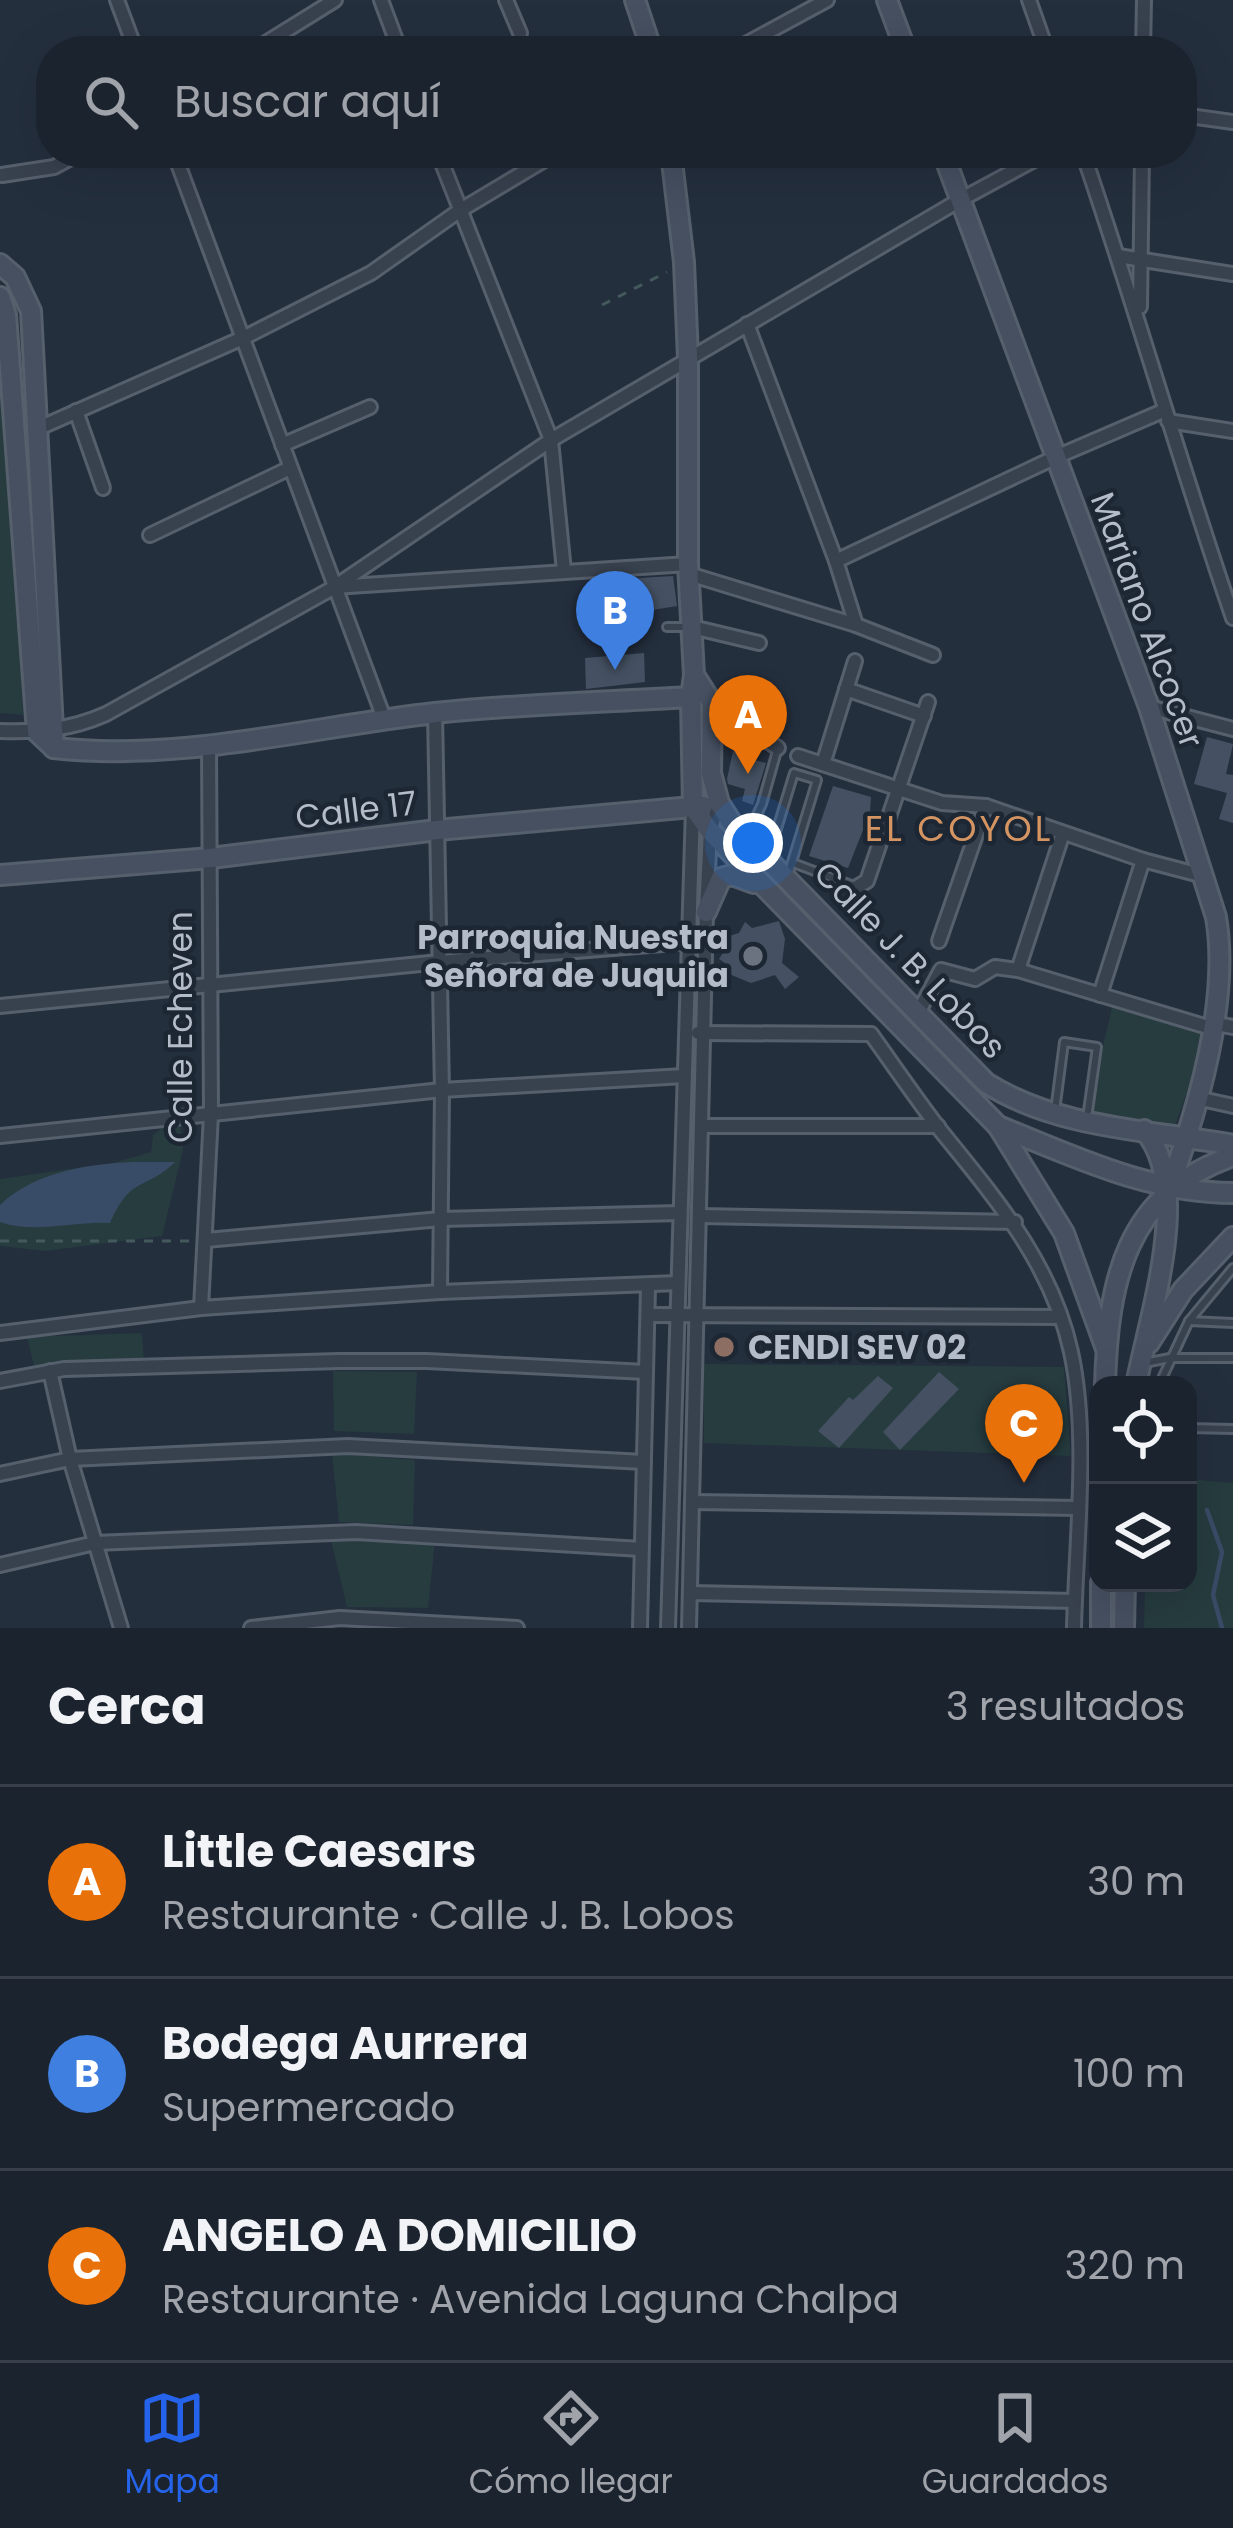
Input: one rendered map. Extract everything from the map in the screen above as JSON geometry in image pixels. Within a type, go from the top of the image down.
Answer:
[{"type":"main road","points":[[635,0],[647,36]]},
{"type":"main road","points":[[887,0],[900,36]]},
{"type":"main road","points":[[672,168],[684,262],[688,358],[693,807]]},
{"type":"main road","name":"Mariano Alcocer","points":[[948,168],[1149,707],[1205,877],[1221,945],[1197,1098],[1169,1188]]},
{"type":"main road","points":[[8,270],[31,311],[48,584],[49,737]]},
{"type":"main road","points":[[0,297],[6,316],[27,586],[49,737]]},
{"type":"main road","points":[[27,586],[48,584]]},
{"type":"main road","points":[[694,675],[712,703],[711,773],[719,803]]},
{"type":"main road","points":[[49,737],[125,752],[208,746],[435,713],[691,697]]},
{"type":"main road","name":"Calle 17","points":[[0,875],[211,858],[719,803]]},
{"type":"main road","name":"Calle J. B. Lobos","points":[[719,803],[746,837],[789,870],[986,1083],[1020,1104],[1054,1115],[1233,1144]]},
{"type":"main road","name":"Calle J. B. Lobos","points":[[693,807],[710,831],[998,1126]]},
{"type":"main road","points":[[706,912],[724,876],[741,877],[771,893]]},
{"type":"main road","points":[[998,1126],[1124,1176],[1169,1188],[1233,1193]]},
{"type":"main road","points":[[998,1126],[1064,1233],[1106,1349]]},
{"type":"main road","points":[[1138,1376],[1170,1210],[1161,1156],[1144,1130]]},
{"type":"main road","points":[[1105,1376],[1106,1349],[1127,1251],[1144,1217],[1169,1188],[1233,1156]]},
{"type":"main road","points":[[1141,1364],[1183,1290],[1233,1237]]},
{"type":"main road","points":[[1100,1628],[1101,1592]]},
{"type":"main road","points":[[1124,1628],[1125,1592]]},
{"type":"street","points":[[117,0],[130,36]]},
{"type":"street","points":[[277,36],[335,0]]},
{"type":"street","points":[[381,0],[394,36]]},
{"type":"street","points":[[506,0],[520,32]]},
{"type":"street","points":[[794,0],[800,15]]},
{"type":"street","points":[[762,36],[827,0]]},
{"type":"street","points":[[1029,0],[1042,36]]},
{"type":"street","points":[[1143,36],[1144,0]]},
{"type":"street","points":[[1197,118],[1233,122]]},
{"type":"street","points":[[2,175],[48,168]]},
{"type":"street","points":[[181,168],[385,721]]},
{"type":"street","points":[[443,168],[551,440],[564,571]]},
{"type":"street","points":[[39,428],[244,337],[371,273],[531,168]]},
{"type":"street","points":[[0,731],[49,737],[106,714],[333,587],[551,440],[1019,168]]},
{"type":"street","points":[[1088,168],[1233,618]]},
{"type":"street","points":[[1140,320],[1142,168]]},
{"type":"street","points":[[1118,256],[1233,274]]},
{"type":"street","points":[[747,324],[856,625]]},
{"type":"street","points":[[282,445],[370,407]]},
{"type":"street","points":[[76,411],[104,488]]},
{"type":"street","points":[[836,560],[1056,457],[1165,416],[1233,431]]},
{"type":"street","points":[[149,535],[290,468]]},
{"type":"street","points":[[333,587],[564,571],[688,569],[933,655]]},
{"type":"street","points":[[692,627],[760,643]]},
{"type":"street","points":[[823,764],[855,661]]},
{"type":"street","points":[[846,689],[924,716]]},
{"type":"street","points":[[691,697],[712,703],[778,748]]},
{"type":"street","points":[[857,887],[867,881],[928,702]]},
{"type":"street","points":[[1149,707],[1233,729]]},
{"type":"street","points":[[435,713],[442,1090],[440,1292]]},
{"type":"street","name":"Calle Echeven","points":[[201,1308],[211,1114],[208,746]]},
{"type":"street","points":[[798,756],[942,803],[986,806],[1205,877]]},
{"type":"street","points":[[689,1628],[706,912],[710,831],[719,803]]},
{"type":"street","points":[[939,941],[986,806]]},
{"type":"street","points":[[668,1628],[693,807]]},
{"type":"street","points":[[1018,970],[1063,833]]},
{"type":"street","points":[[1100,995],[1143,860]]},
{"type":"street","points":[[0,1006],[687,942]]},
{"type":"street","points":[[918,1013],[941,970],[975,979],[995,967],[1233,1027]]},
{"type":"street","points":[[871,1034],[880,1005]]},
{"type":"street","points":[[686,1034],[871,1034]]},
{"type":"street","points":[[871,1034],[1015,1222],[1060,1317],[1078,1398],[1074,1628]]},
{"type":"street","points":[[0,1136],[442,1090],[684,1076]]},
{"type":"street","points":[[1197,1098],[1233,1106]]},
{"type":"street","points":[[701,1126],[938,1126]]},
{"type":"street","points":[[206,1240],[441,1219],[680,1213]]},
{"type":"street","points":[[699,1216],[1015,1222]]},
{"type":"street","points":[[0,1333],[201,1308],[678,1283]]},
{"type":"street","points":[[640,1628],[648,1287]]},
{"type":"street","points":[[648,1315],[1060,1317]]},
{"type":"street","points":[[0,1381],[50,1371],[427,1361],[646,1372]]},
{"type":"street","points":[[50,1371],[70,1459],[121,1628]]},
{"type":"street","points":[[0,1474],[70,1459],[348,1446],[644,1462]]},
{"type":"street","points":[[692,1502],[1078,1508]]},
{"type":"street","points":[[0,1565],[95,1544],[356,1532],[641,1549]]},
{"type":"street","points":[[690,1592],[1075,1601]]},
{"type":"street","points":[[250,1628],[340,1618],[517,1628]]},
{"type":"lane","points":[[667,627],[692,627]]},
{"type":"lane","points":[[746,837],[762,804],[778,748]]},
{"type":"lane","points":[[768,858],[794,773],[817,780],[789,870],[857,887]]},
{"type":"lane","points":[[1054,1115],[1064,1042],[1097,1047],[1088,1112]]},
{"type":"lane","points":[[1163,1376],[1189,1321],[1233,1268]]},
{"type":"lane","points":[[1189,1321],[1233,1323]]},
{"type":"lane","points":[[1141,1364],[1170,1358],[1233,1358]]},
{"type":"lane","points":[[1197,1428],[1233,1430]]},
{"type":"path","points":[[602,305],[684,262]]},
{"type":"path","points":[[0,1241],[206,1240]]},
{"type":"green space","points":[[0,297],[8,343],[23,715],[0,713]]},
{"type":"green space","points":[[1114,999],[1211,1028],[1175,1125],[1088,1111]]},
{"type":"green space","points":[[169,1123],[180,1123],[183,1150],[162,1236],[45,1251],[0,1246],[0,1179],[113,1163],[151,1152],[153,1135]]},
{"type":"green space","points":[[142,1333],[144,1363],[35,1370],[27,1337]]},
{"type":"green space","points":[[704,1364],[1064,1367],[1071,1456],[704,1443]]},
{"type":"green space","points":[[333,1371],[417,1372],[414,1434],[334,1431]]},
{"type":"green space","points":[[332,1453],[415,1460],[413,1525],[339,1522]]},
{"type":"green space","points":[[1197,1480],[1233,1483],[1233,1628],[1144,1628],[1145,1592],[1197,1592]]},
{"type":"green space","points":[[331,1540],[435,1541],[428,1608],[347,1607]]},
{"type":"water","points":[[133,1162],[175,1162],[132,1190],[110,1223],[40,1227],[0,1222],[0,1205],[45,1177]]},
{"type":"building","points":[[673,576],[677,606],[640,612],[639,578]]},
{"type":"building","points":[[644,653],[645,682],[586,689],[585,658]]},
{"type":"building","points":[[736,737],[757,752],[754,760],[766,763],[753,805],[742,801],[745,789],[728,784]]},
{"type":"building","points":[[1207,737],[1233,744],[1226,774],[1233,775],[1233,823],[1219,819],[1227,793],[1194,784]]},
{"type":"building","points":[[833,786],[871,797],[870,812],[848,868],[809,856]]},
{"type":"building","name":"Parroquia Nuestra Señora de Juquila","points":[[779,921],[785,939],[782,963],[799,977],[785,989],[775,975],[751,983],[729,974],[731,967],[719,959],[723,953],[716,940],[739,933],[745,922],[752,928]]},
{"type":"building","points":[[939,1372],[959,1389],[900,1450],[883,1432]]},
{"type":"building","points":[[878,1376],[893,1388],[839,1448],[818,1431],[849,1397],[853,1400]]},
{"type":"waterway","points":[[1207,1510],[1222,1552],[1213,1595],[1222,1628]]},
{"type":"place","name":"Bodega Aurrera","points":[[615,670]]},
{"type":"place","name":"Little Caesars","points":[[748,774]]},
{"type":"place","name":"Parroquia Nuestra Señora de Juquila","points":[[753,956]]},
{"type":"place","name":"CENDI SEV 02","points":[[724,1347]]},
{"type":"place","name":"ANGELO A DOMICILIO","points":[[1024,1483]]},
{"type":"district","name":"EL COYOL","points":[[959,828]]}]
